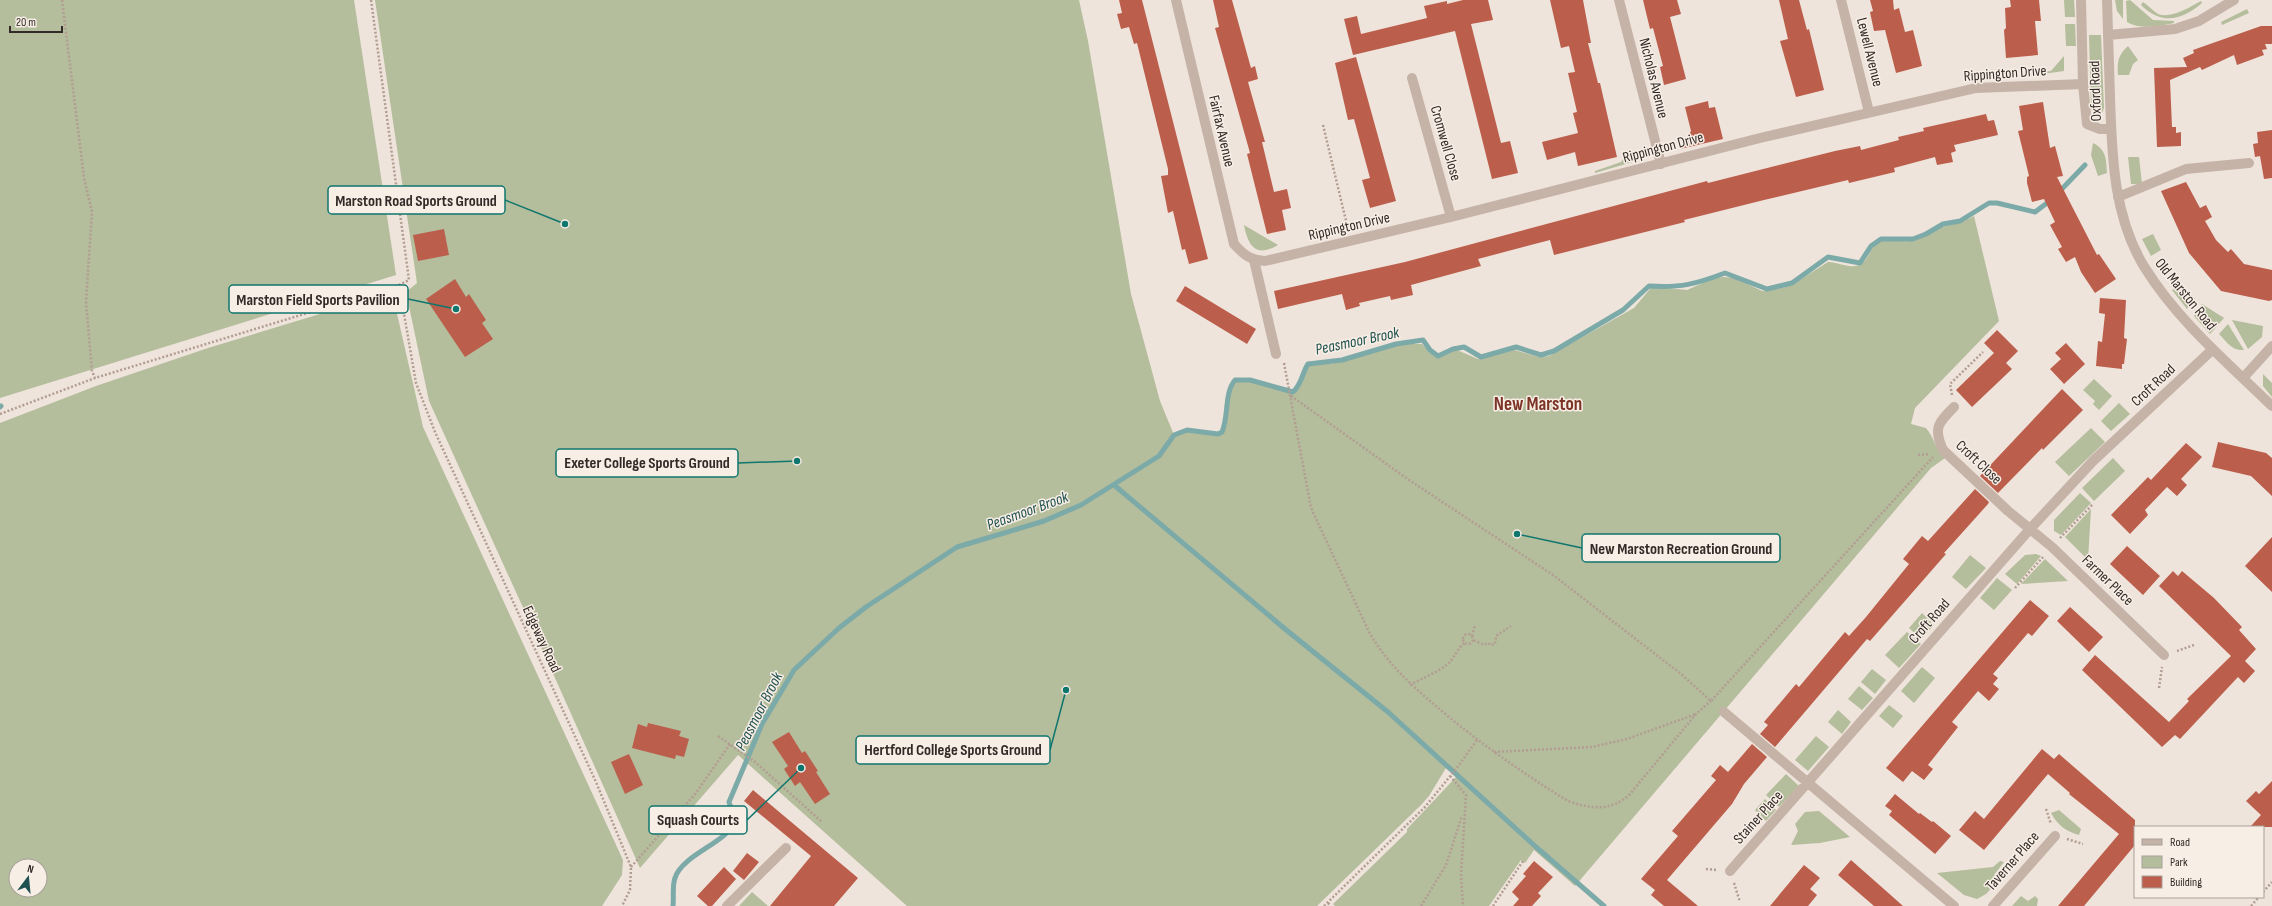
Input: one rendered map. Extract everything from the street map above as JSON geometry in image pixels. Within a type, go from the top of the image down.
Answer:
[{"type":"street","name":"Fairfax Avenue","points":[[1176,0],[1234,244],[1245,257],[1254,260]]},
{"type":"street","name":"Nicholas Avenue","points":[[1619,0],[1661,164]]},
{"type":"street","name":"Lewell Avenue","points":[[1841,0],[1869,112]]},
{"type":"street","name":"Oxford Road","points":[[2081,0],[2087,124],[2100,129],[2111,129],[2107,0]]},
{"type":"street","points":[[2108,35],[2175,29],[2199,21],[2234,0]]},
{"type":"street","name":"Cromwell Close","points":[[1412,78],[1451,217]]},
{"type":"street","name":"Rippington Drive","points":[[1254,260],[1265,261],[1351,241],[1869,112],[1976,88],[2084,84]]},
{"type":"street","name":"Old Marston Road","points":[[2111,129],[2118,197],[2128,232],[2144,266],[2162,292],[2212,350],[2272,406]]},
{"type":"street","points":[[2118,197],[2186,169],[2249,163]]},
{"type":"street","points":[[1254,260],[1276,354]]},
{"type":"street","points":[[2243,378],[2272,346]]},
{"type":"street","name":"Croft Road","points":[[1808,783],[2030,528],[2093,461],[2212,350]]},
{"type":"street","name":"Croft Close","points":[[1954,406],[1939,422],[1937,428],[1938,439],[1943,450],[2030,528]]},
{"type":"street","name":"Farmer Place","points":[[2030,528],[2052,547],[2164,655]]},
{"type":"street","points":[[1724,712],[1954,906]]},
{"type":"street","name":"Stainer Place","points":[[1730,871],[1808,783]]},
{"type":"street","name":"Taverner Place","points":[[1993,906],[2055,836]]},
{"type":"street","points":[[727,906],[786,848]]},
{"type":"path","points":[[62,0],[84,178],[92,212],[86,302],[92,371],[95,378]]},
{"type":"path","points":[[0,414],[95,378],[399,285],[409,280],[371,0]]},
{"type":"path","points":[[1322,126],[1351,241]]},
{"type":"path","name":"Edgeway Road","points":[[399,285],[416,383],[435,432],[596,782],[631,866],[630,890],[622,906]]},
{"type":"path","points":[[1954,406],[1950,384],[1983,352]]},
{"type":"path","points":[[1276,354],[1285,364],[1308,496],[1315,518],[1370,634],[1382,653],[1410,685],[1477,740],[1568,801],[1586,807],[1607,807],[1617,804],[1630,794],[1696,714],[1711,701],[1935,454]]},
{"type":"path","points":[[1291,396],[1409,480],[1553,575],[1681,674],[1724,712]]},
{"type":"path","points":[[2059,539],[2093,504]]},
{"type":"path","points":[[2015,588],[2044,555]]},
{"type":"path","points":[[1475,625],[1472,636],[1474,640],[1484,645],[1488,642],[1491,645],[1495,644],[1496,636],[1511,626]]},
{"type":"path","points":[[1465,643],[1464,636],[1468,634],[1472,636]]},
{"type":"path","points":[[1410,685],[1446,666],[1455,656],[1461,645],[1465,643],[1471,644],[1474,640]]},
{"type":"path","points":[[1493,752],[1592,747],[1627,740],[1696,714]]},
{"type":"path","points":[[718,736],[749,758],[822,822]]},
{"type":"path","points":[[1324,906],[1425,807],[1477,740]]},
{"type":"path","points":[[631,866],[696,793],[730,744]]},
{"type":"path","points":[[1450,776],[1466,795],[1461,874],[1463,906]]},
{"type":"path","points":[[1421,906],[1446,865],[1464,812]]},
{"type":"path","points":[[1493,906],[1523,861]]},
{"type":"path","points":[[2264,891],[2272,882]]},
{"type":"path","points":[[2251,906],[2258,898]]},
{"type":"path","points":[[1328,903],[1331,906]]},
{"type":"green space","points":[[0,0],[354,0],[396,275],[0,398]]},
{"type":"green space","points":[[375,0],[1079,0],[1088,41],[1131,294],[1160,401],[1174,435],[1187,430],[1218,434],[1222,432],[1229,391],[1235,380],[1250,380],[1293,392],[1298,386],[1308,364],[1331,364],[1396,344],[1422,344],[1431,354],[1435,356],[1441,356],[1457,350],[1478,359],[1511,349],[1539,357],[1549,356],[1634,308],[1650,289],[1657,287],[1687,290],[1714,278],[1724,277],[1735,278],[1762,291],[1782,288],[1792,285],[1828,262],[1849,266],[1861,264],[1865,261],[1873,247],[1881,241],[1914,240],[1937,228],[1962,222],[1974,216],[1999,321],[1915,408],[1911,424],[1926,428],[1939,451],[1945,458],[1931,468],[1575,886],[1534,850],[1525,863],[1521,860],[1489,906],[1335,906],[1333,904],[1407,832],[1407,829],[1456,777],[1446,768],[1429,796],[1421,805],[1317,906],[907,906],[738,755],[640,868],[429,401],[406,292],[417,283]]},
{"type":"green space","points":[[2064,0],[2074,0],[2075,17],[2065,17]]},
{"type":"green space","points":[[2115,0],[2123,0],[2123,19],[2117,11]]},
{"type":"green space","points":[[2130,0],[2153,20],[2174,21],[2174,23],[2144,27],[2127,22],[2126,1]]},
{"type":"green space","points":[[2201,1],[2202,3],[2186,14],[2171,18],[2156,16],[2141,5],[2143,2],[2158,14],[2169,15],[2180,12]]},
{"type":"green space","points":[[2247,9],[2249,13],[2222,25],[2221,22]]},
{"type":"green space","points":[[2065,24],[2075,24],[2076,46],[2066,46]]},
{"type":"green space","points":[[2089,35],[2101,35],[2104,108],[2100,118],[2094,116],[2091,108]]},
{"type":"green space","points":[[2128,46],[2138,60],[2133,64],[2129,75],[2118,75],[2119,59],[2122,52]]},
{"type":"green space","points":[[2064,56],[2064,71],[2029,76],[2029,73],[2051,71]]},
{"type":"green space","points":[[2093,143],[2101,149],[2106,160],[2107,173],[2098,176],[2091,155]]},
{"type":"green space","points":[[1628,152],[1636,161],[1595,173],[1595,171],[1621,162]]},
{"type":"green space","points":[[2128,157],[2139,157],[2142,184],[2131,184]]},
{"type":"green space","points":[[1244,225],[1278,245],[1264,250],[1254,248],[1248,239]]},
{"type":"green space","points":[[2153,234],[2161,250],[2151,256],[2142,239]]},
{"type":"green space","points":[[2181,284],[2195,299],[2187,309],[2172,290]]},
{"type":"green space","points":[[392,292],[423,427],[623,860],[622,875],[602,906],[0,906],[0,423],[96,386],[208,348]]},
{"type":"green space","points":[[2202,304],[2224,318],[2210,334],[2194,316]]},
{"type":"green space","points":[[2232,320],[2263,326],[2262,337],[2248,349]]},
{"type":"green space","points":[[2228,324],[2244,350],[2236,349],[2227,343],[2219,334]]},
{"type":"green space","points":[[2263,374],[2272,383],[2272,397],[2263,386]]},
{"type":"green space","points":[[2094,379],[2112,396],[2099,410],[2093,404],[2095,401],[2083,390]]},
{"type":"green space","points":[[2119,403],[2130,414],[2111,431],[2101,421]]},
{"type":"green space","points":[[2091,428],[2105,442],[2069,476],[2055,462]]},
{"type":"green space","points":[[2113,458],[2125,471],[2094,501],[2082,488]]},
{"type":"green space","points":[[2080,493],[2091,503],[2061,535],[2054,531],[2054,520]]},
{"type":"green space","points":[[2091,509],[2088,560],[2065,537]]},
{"type":"green space","points":[[2036,554],[2041,556],[2017,584],[2005,574],[2025,555]]},
{"type":"green space","points":[[1970,555],[1986,568],[1966,589],[1952,577]]},
{"type":"green space","points":[[2045,559],[2068,581],[2021,584]]},
{"type":"green space","points":[[1997,578],[2012,590],[1994,610],[1980,598]]},
{"type":"green space","points":[[1922,613],[1934,625],[1921,639],[1909,628]]},
{"type":"green space","points":[[1907,632],[1921,644],[1899,668],[1885,655]]},
{"type":"green space","points":[[1922,667],[1935,678],[1914,703],[1901,691]]},
{"type":"green space","points":[[1872,669],[1886,680],[1875,694],[1861,682]]},
{"type":"green space","points":[[1859,686],[1873,698],[1862,710],[1848,699]]},
{"type":"green space","points":[[1889,705],[1903,716],[1893,728],[1879,716]]},
{"type":"green space","points":[[1838,710],[1851,722],[1842,734],[1828,722]]},
{"type":"green space","points":[[1816,736],[1829,747],[1808,771],[1795,760]]},
{"type":"green space","points":[[1786,774],[1799,786],[1779,807],[1766,795]]},
{"type":"green space","points":[[1765,799],[1776,810],[1766,821],[1755,810]]},
{"type":"green space","points":[[2059,810],[2081,829],[2079,835],[2066,830],[2056,821],[2051,813]]},
{"type":"green space","points":[[1819,811],[1850,837],[1820,843],[1791,845],[1798,831],[1795,824],[1805,812]]},
{"type":"green space","points":[[2000,861],[2004,862],[1994,875],[1999,880],[1986,894],[1977,899],[1964,895],[1937,873],[1993,867]]},
{"type":"green space","points":[[752,892],[768,906],[739,906]]},
{"type":"green space","points":[[2021,896],[2028,901],[2035,896],[2038,899],[2037,906],[2012,906]]},
{"type":"building","points":[[1119,0],[1142,0],[1208,259],[1189,264],[1185,249],[1182,250],[1173,211],[1168,213],[1161,176],[1168,175],[1168,169],[1137,43],[1134,44],[1129,27],[1121,29],[1117,14],[1122,13]]},
{"type":"building","points":[[1213,0],[1232,0],[1251,68],[1255,66],[1258,79],[1248,82],[1265,142],[1262,142],[1274,192],[1287,189],[1291,208],[1282,210],[1286,230],[1267,234],[1247,154],[1250,153],[1215,28],[1219,27]]},
{"type":"building","points":[[1463,0],[1488,0],[1493,20],[1471,24],[1501,143],[1510,141],[1518,173],[1492,179],[1455,31],[1353,55],[1344,19],[1357,16],[1361,34],[1427,18],[1424,6],[1447,1],[1447,4]]},
{"type":"building","points":[[1550,0],[1583,0],[1591,43],[1588,43],[1598,83],[1600,83],[1617,157],[1578,166],[1575,152],[1547,160],[1542,142],[1578,133],[1573,113],[1577,112],[1568,73],[1575,72],[1569,46],[1561,48]]},
{"type":"building","points":[[1643,0],[1677,0],[1681,14],[1670,17],[1686,79],[1664,85],[1660,67],[1663,66],[1653,28],[1650,29]]},
{"type":"building","points":[[1779,0],[1799,0],[1807,30],[1809,29],[1824,90],[1796,97],[1780,41],[1788,39]]},
{"type":"building","points":[[1870,0],[1893,0],[1894,10],[1899,8],[1905,32],[1913,30],[1922,66],[1896,73],[1885,30],[1874,31],[1870,12],[1873,11]]},
{"type":"building","points":[[2010,0],[2039,0],[2041,21],[2035,21],[2038,55],[2006,58],[2004,30],[2006,28],[2005,8],[2011,7]]},
{"type":"building","points":[[2261,26],[2272,26],[2272,44],[2265,44],[2267,49],[2262,50],[2264,55],[2237,65],[2234,55],[2202,70],[2200,67],[2170,80],[2172,127],[2176,127],[2176,133],[2181,132],[2181,146],[2157,147],[2154,68],[2187,67],[2183,58],[2194,53],[2193,50]]},
{"type":"building","points":[[1356,57],[1396,201],[1370,208],[1362,180],[1370,178],[1354,119],[1348,120],[1335,63]]},
{"type":"building","points":[[1708,101],[1709,108],[1715,107],[1723,139],[1680,149],[1691,131],[1685,107]]},
{"type":"building","points":[[2043,102],[2050,148],[2055,146],[2063,176],[2057,177],[2097,255],[2099,254],[2116,279],[2095,293],[2081,272],[2075,257],[2066,262],[2058,249],[2062,247],[2050,225],[2055,222],[2044,199],[2032,202],[2027,183],[2027,177],[2029,176],[2018,131],[2023,130],[2019,106]]},
{"type":"building","points":[[1986,114],[1988,121],[1994,120],[1998,135],[1954,145],[1956,151],[1951,153],[1953,162],[1937,165],[1935,157],[1894,168],[1895,172],[1849,183],[1848,180],[1764,200],[1684,220],[1685,222],[1554,255],[1550,240],[1478,259],[1481,266],[1411,285],[1413,295],[1391,300],[1390,296],[1359,303],[1360,306],[1346,310],[1342,294],[1278,309],[1274,291],[1405,262],[1707,181],[1708,183],[1835,151],[1860,146],[1861,150],[1899,140],[1898,137],[1924,131],[1923,128]]},
{"type":"building","points":[[2272,130],[2272,178],[2264,179],[2260,156],[2255,157],[2253,144],[2258,143],[2257,132]]},
{"type":"building","points":[[2186,182],[2200,208],[2206,205],[2212,217],[2205,221],[2216,240],[2228,252],[2231,249],[2244,264],[2272,270],[2272,300],[2269,301],[2221,291],[2189,253],[2161,191]]},
{"type":"building","points":[[444,229],[449,255],[418,261],[413,235]]},
{"type":"building","points":[[455,279],[466,297],[469,294],[486,320],[482,323],[493,339],[465,357],[426,299]]},
{"type":"building","points":[[1185,286],[1256,329],[1247,344],[1176,301]]},
{"type":"building","points":[[2100,298],[2126,300],[2124,338],[2127,339],[2122,369],[2096,366],[2098,341],[2102,342],[2105,314],[2099,313]]},
{"type":"building","points":[[1997,330],[2018,351],[2006,363],[2012,369],[1972,407],[1956,390],[1994,353],[1984,343]]},
{"type":"building","points":[[2066,343],[2085,364],[2064,384],[2050,369],[2061,359],[2055,353]]},
{"type":"building","points":[[2062,389],[2083,410],[2043,450],[2042,448],[1998,493],[1980,476]]},
{"type":"building","points":[[2218,442],[2266,453],[2272,458],[2272,496],[2251,476],[2212,467]]},
{"type":"building","points":[[2186,443],[2202,457],[2181,479],[2187,485],[2177,496],[2167,487],[2145,510],[2148,515],[2130,534],[2111,515],[2148,477],[2151,480]]},
{"type":"building","points":[[1975,489],[1989,502],[1988,504],[1944,553],[1946,554],[1870,641],[1867,639],[1775,747],[1760,734],[1768,725],[1764,722],[1796,684],[1799,687],[1845,632],[1849,636],[1866,617],[1909,564],[1903,559],[1922,536],[1928,541]]},
{"type":"building","points":[[2272,537],[2272,592],[2245,566]]},
{"type":"building","points":[[2127,546],[2160,576],[2143,595],[2110,564]]},
{"type":"building","points":[[2173,571],[2178,576],[2182,571],[2214,598],[2242,627],[2239,630],[2256,649],[2245,661],[2255,671],[2244,683],[2238,677],[2180,739],[2175,735],[2162,747],[2082,670],[2095,655],[2169,722],[2189,701],[2187,699],[2231,656],[2159,586]]},
{"type":"building","points":[[2030,600],[2049,616],[2032,636],[2028,633],[1993,674],[1998,678],[1993,684],[1999,689],[1989,701],[1978,691],[1952,722],[1958,727],[1928,765],[1933,769],[1924,780],[1912,771],[1903,782],[1886,768]]},
{"type":"building","points":[[2070,607],[2103,637],[2089,652],[2057,621]]},
{"type":"building","points":[[648,723],[681,731],[679,736],[689,739],[684,757],[676,755],[675,759],[632,748],[638,724],[647,727]]},
{"type":"building","points":[[789,732],[802,753],[805,751],[830,794],[815,804],[800,782],[795,786],[784,769],[788,766],[772,742]]},
{"type":"building","points":[[1752,744],[1767,757],[1744,784],[1732,804],[1667,880],[1698,906],[1664,906],[1651,895],[1655,890],[1641,879],[1678,836],[1672,831],[1716,780],[1711,776],[1720,765],[1728,772]]},
{"type":"building","points":[[2042,749],[2054,759],[2059,754],[2135,820],[2134,846],[2084,906],[2058,906],[2119,834],[2069,794],[2070,793],[2048,774],[1984,850],[1959,830],[1975,811],[1984,819]]},
{"type":"building","points":[[629,754],[643,785],[625,794],[611,762]]},
{"type":"building","points":[[2272,781],[2272,827],[2251,826],[2261,815],[2246,801],[2256,791],[2259,794]]},
{"type":"building","points":[[753,790],[858,878],[834,906],[770,906],[811,856],[744,801]]},
{"type":"building","points":[[1895,794],[1919,814],[1920,813],[1932,822],[1933,821],[1951,836],[1935,854],[1889,815],[1892,811],[1885,806]]},
{"type":"building","points":[[747,853],[759,862],[744,880],[733,871]]},
{"type":"building","points":[[1851,860],[1903,906],[1874,906],[1838,875]]},
{"type":"building","points":[[1534,861],[1553,877],[1538,893],[1541,896],[1532,906],[1513,906],[1519,899],[1512,892],[1526,876],[1523,874]]},
{"type":"building","points":[[1804,865],[1820,878],[1810,889],[1817,895],[1808,906],[1770,906]]},
{"type":"building","points":[[724,867],[736,879],[712,906],[708,906],[697,896]]},
{"type":"waterway","name":"Peasmoor Brook","points":[[2058,193],[2085,165]]},
{"type":"waterway","name":"Peasmoor Brook","points":[[673,906],[674,881],[679,869],[725,835],[731,828],[734,818],[729,802],[762,724],[794,670],[839,628],[866,607],[957,547],[1044,521],[1081,505],[1159,456],[1174,435],[1187,430],[1218,434],[1222,432],[1229,391],[1235,380],[1250,380],[1293,392],[1298,386],[1308,364],[1342,360],[1396,344],[1423,340],[1430,350],[1438,356],[1453,349],[1464,347],[1481,357],[1516,347],[1541,355],[1554,351],[1623,310],[1649,286],[1679,286],[1705,280],[1725,273],[1767,289],[1792,283],[1828,257],[1860,263],[1871,246],[1881,239],[1913,239],[1926,234],[1943,224],[1960,221],[1989,203],[1997,203],[2035,212],[2051,200]]},
{"type":"waterway","points":[[1114,485],[1285,629],[1388,712],[1536,847],[1604,906]]},
{"type":"place","name":"Marston Road Sports Ground","points":[[565,224]]},
{"type":"place","name":"Marston Field Sports Pavilion","points":[[456,309]]},
{"type":"place","name":"Exeter College Sports Ground","points":[[797,461]]},
{"type":"place","name":"New Marston Recreation Ground","points":[[1517,534]]},
{"type":"place","name":"Hertford College Sports Ground","points":[[1066,690]]},
{"type":"place","name":"Squash Courts","points":[[801,768]]},
{"type":"district","name":"New Marston","points":[[1538,403]]}]
